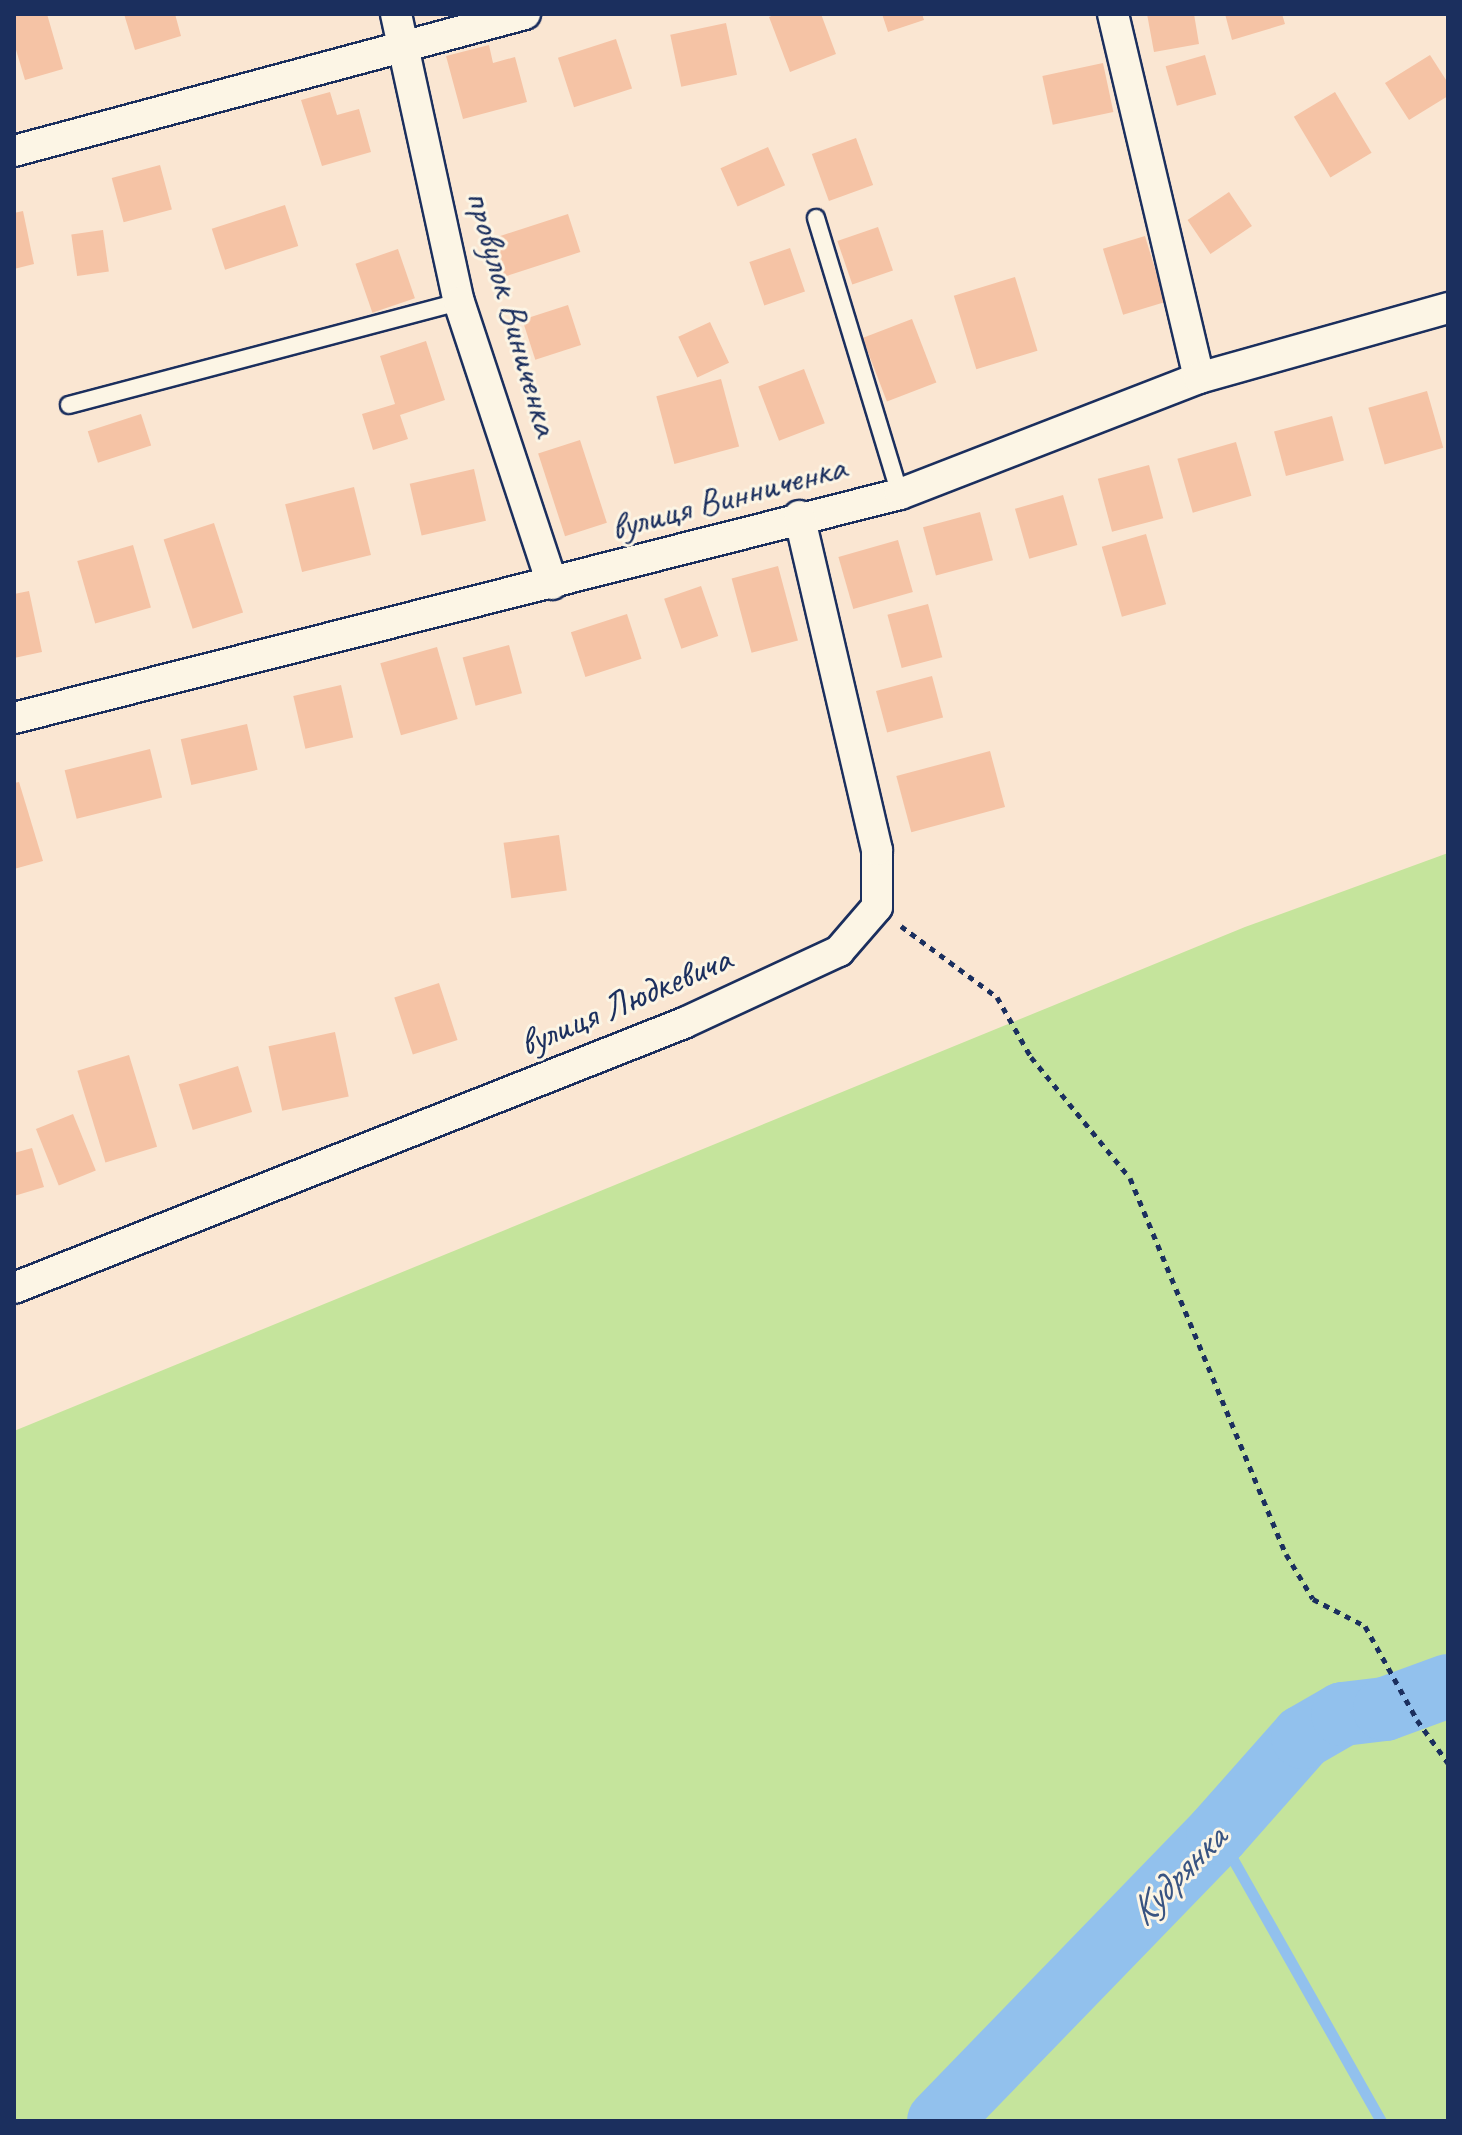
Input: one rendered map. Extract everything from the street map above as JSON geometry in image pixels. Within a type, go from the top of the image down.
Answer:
[{"type":"street","name":"провулок Виниченка","points":[[396,14],[407,48],[459,302],[552,584]]},
{"type":"street","points":[[14,151],[525,14]]},
{"type":"street","points":[[1113,14],[1199,378]]},
{"type":"street","name":"вулиця Винниченка","points":[[14,718],[552,584],[799,516],[900,494],[1199,378],[1448,308]]},
{"type":"street","points":[[799,516],[877,850],[877,907]]},
{"type":"street","name":"вулиця Людкевича","points":[[14,1288],[684,1023],[839,951],[877,907]]},
{"type":"lane","points":[[816,218],[900,494]]},
{"type":"lane","points":[[69,405],[459,302]]},
{"type":"path","points":[[877,907],[997,997],[1031,1057],[1130,1178],[1286,1554],[1313,1599],[1365,1626],[1417,1720],[1448,1763]]},
{"type":"green space","points":[[1448,853],[1448,2121],[14,2121],[14,1431],[1245,927]]},
{"type":"building","points":[[14,14],[47,14],[63,69],[25,80],[14,43]]},
{"type":"building","points":[[124,14],[175,14],[181,36],[135,50]]},
{"type":"building","points":[[776,14],[821,14],[836,54],[790,72],[769,17]]},
{"type":"building","points":[[882,14],[922,14],[924,20],[888,32]]},
{"type":"building","points":[[1147,14],[1194,14],[1199,44],[1154,52]]},
{"type":"building","points":[[1225,14],[1282,14],[1285,24],[1232,40]]},
{"type":"building","points":[[726,23],[737,75],[681,87],[670,35]]},
{"type":"building","points":[[616,39],[632,88],[574,107],[558,58]]},
{"type":"building","points":[[489,45],[493,63],[515,57],[527,102],[463,119],[446,56]]},
{"type":"building","points":[[1205,55],[1216,94],[1177,106],[1166,66]]},
{"type":"building","points":[[1430,55],[1448,83],[1448,96],[1409,120],[1385,83]]},
{"type":"building","points":[[1103,63],[1113,112],[1053,125],[1042,76]]},
{"type":"building","points":[[330,92],[337,115],[359,109],[371,152],[322,166],[301,100]]},
{"type":"building","points":[[1335,92],[1372,153],[1330,178],[1294,117]]},
{"type":"building","points":[[856,138],[873,185],[829,201],[812,154]]},
{"type":"building","points":[[768,147],[785,185],[738,207],[720,168]]},
{"type":"building","points":[[160,165],[172,209],[124,222],[112,178]]},
{"type":"building","points":[[1229,192],[1252,226],[1210,254],[1188,220]]},
{"type":"building","points":[[285,205],[298,246],[225,270],[212,229]]},
{"type":"building","points":[[23,211],[34,264],[14,269],[14,213]]},
{"type":"building","points":[[568,214],[580,252],[498,279],[485,241]]},
{"type":"building","points":[[878,227],[893,270],[852,284],[837,241]]},
{"type":"building","points":[[103,230],[109,272],[77,276],[71,234]]},
{"type":"building","points":[[1145,236],[1165,302],[1123,315],[1103,249]]},
{"type":"building","points":[[790,248],[805,291],[764,305],[749,262]]},
{"type":"building","points":[[398,249],[415,298],[372,313],[355,264]]},
{"type":"building","points":[[1015,277],[1038,351],[976,369],[954,296]]},
{"type":"building","points":[[568,305],[581,345],[535,360],[522,320]]},
{"type":"building","points":[[912,319],[936,382],[887,401],[863,338]]},
{"type":"building","points":[[710,322],[729,363],[697,378],[678,337]]},
{"type":"building","points":[[426,341],[445,400],[400,415],[408,439],[373,450],[362,414],[395,404],[380,356]]},
{"type":"building","points":[[804,369],[825,423],[779,441],[758,387]]},
{"type":"building","points":[[721,379],[739,447],[674,464],[656,396]]},
{"type":"building","points":[[1427,391],[1443,448],[1385,465],[1368,408]]},
{"type":"building","points":[[141,414],[151,445],[98,463],[88,431]]},
{"type":"building","points":[[1332,416],[1344,460],[1286,476],[1274,432]]},
{"type":"building","points":[[580,440],[607,523],[565,536],[538,454]]},
{"type":"building","points":[[1236,442],[1251,496],[1193,513],[1177,459]]},
{"type":"building","points":[[1149,465],[1163,518],[1112,532],[1098,479]]},
{"type":"building","points":[[474,469],[486,521],[422,535],[410,484]]},
{"type":"building","points":[[354,487],[371,555],[302,572],[285,504]]},
{"type":"building","points":[[1063,495],[1077,545],[1029,559],[1015,509]]},
{"type":"building","points":[[980,512],[993,560],[936,576],[923,527]]},
{"type":"building","points":[[214,523],[243,612],[193,629],[164,539]]},
{"type":"building","points":[[1146,534],[1166,604],[1122,617],[1102,547]]},
{"type":"building","points":[[898,540],[913,592],[853,609],[838,557]]},
{"type":"building","points":[[133,545],[151,607],[95,623],[77,561]]},
{"type":"building","points":[[778,566],[798,640],[752,653],[732,578]]},
{"type":"building","points":[[701,586],[718,636],[681,649],[664,599]]},
{"type":"building","points":[[29,591],[42,652],[14,658],[14,594]]},
{"type":"building","points":[[928,604],[942,657],[902,668],[887,615]]},
{"type":"building","points":[[627,614],[642,659],[585,677],[571,632]]},
{"type":"building","points":[[509,645],[522,693],[476,706],[463,657]]},
{"type":"building","points":[[437,647],[458,719],[401,735],[380,663]]},
{"type":"building","points":[[932,676],[943,718],[887,733],[876,691]]},
{"type":"building","points":[[341,685],[353,738],[305,749],[293,696]]},
{"type":"building","points":[[247,724],[258,770],[191,785],[181,739]]},
{"type":"building","points":[[150,749],[162,798],[77,819],[65,770]]},
{"type":"building","points":[[990,751],[1005,807],[911,832],[896,776]]},
{"type":"building","points":[[19,782],[43,861],[14,869],[14,783]]},
{"type":"building","points":[[559,835],[567,890],[511,898],[504,843]]},
{"type":"building","points":[[439,983],[458,1040],[413,1055],[394,998]]},
{"type":"building","points":[[335,1032],[349,1097],[282,1111],[268,1046]]},
{"type":"building","points":[[129,1055],[157,1147],[105,1163],[77,1071]]},
{"type":"building","points":[[238,1066],[252,1112],[193,1130],[179,1084]]},
{"type":"building","points":[[73,1114],[96,1171],[59,1186],[36,1129]]},
{"type":"building","points":[[32,1148],[44,1187],[14,1196],[14,1153]]},
{"type":"waterway","name":"Кудрянка","points":[[939,2121],[1218,1833],[1303,1737],[1343,1714],[1385,1709],[1448,1686]]},
{"type":"waterway","points":[[1218,1833],[1381,2121]]}]
